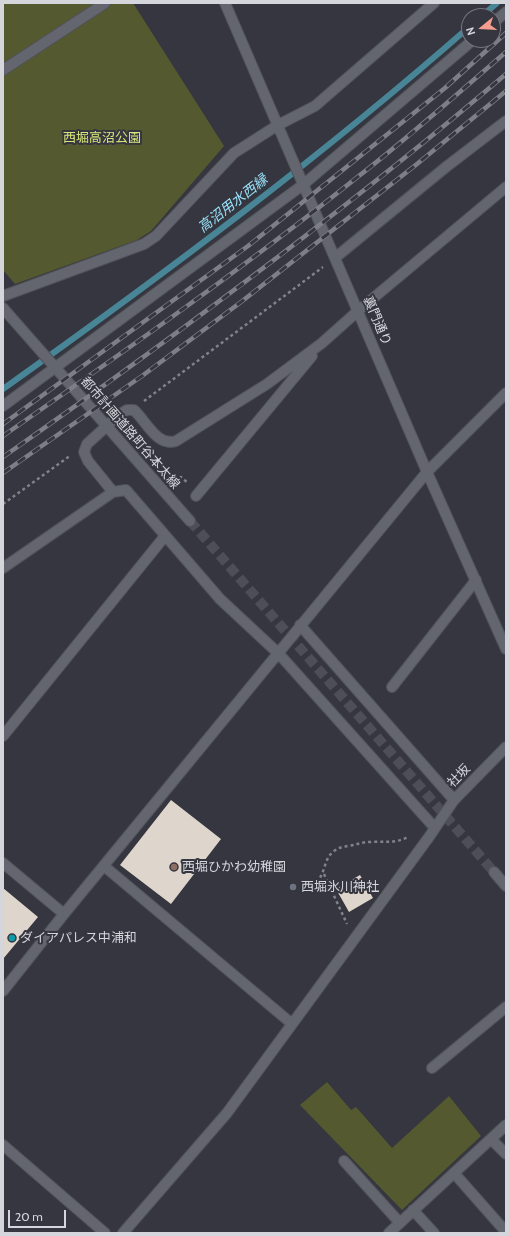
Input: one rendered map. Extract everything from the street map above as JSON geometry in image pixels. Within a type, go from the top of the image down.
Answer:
[{"type":"street","points":[[3,70],[105,3]]},
{"type":"street","name":"裏門通り","points":[[225,3],[359,310],[427,472],[506,649]]},
{"type":"street","points":[[3,296],[144,244],[156,236],[234,153],[278,125],[315,106],[434,3]]},
{"type":"street","points":[[3,406],[53,365],[302,181],[463,48]]},
{"type":"street","points":[[336,257],[446,167],[506,122]]},
{"type":"street","points":[[113,492],[88,461],[84,452],[86,446],[94,437],[120,414],[127,410],[134,410],[158,438],[171,443],[176,441],[267,384],[322,343],[359,310],[506,187]]},
{"type":"street","name":"都市計画道路町谷本太線","points":[[3,308],[190,521]]},
{"type":"street","points":[[196,496],[322,343]]},
{"type":"street","points":[[3,991],[64,914],[279,654],[300,625],[427,472],[506,393]]},
{"type":"street","points":[[3,568],[113,492],[126,490],[220,599],[279,654],[434,827]]},
{"type":"street","points":[[5,731],[166,536]]},
{"type":"street","points":[[392,687],[476,580]]},
{"type":"street","points":[[300,625],[454,800]]},
{"type":"street","name":"社坂","points":[[123,1233],[227,1113],[291,1023],[429,838],[434,827],[454,800],[506,747]]},
{"type":"street","points":[[3,863],[64,914]]},
{"type":"street","points":[[104,866],[291,1023]]},
{"type":"street","points":[[494,872],[506,886]]},
{"type":"street","points":[[432,1068],[506,1007]]},
{"type":"street","points":[[389,1233],[506,1125]]},
{"type":"street","points":[[491,1139],[506,1154]]},
{"type":"street","points":[[3,1145],[105,1233]]},
{"type":"street","points":[[344,1161],[400,1223]]},
{"type":"street","points":[[454,1173],[506,1232]]},
{"type":"street","points":[[413,1210],[434,1233]]},
{"type":"path","points":[[134,410],[336,257]]},
{"type":"path","points":[[3,504],[86,446]]},
{"type":"path","points":[[175,482],[181,477]]},
{"type":"path","points":[[355,939],[324,874],[324,866],[333,851],[341,846],[364,842],[397,841],[408,837],[416,827],[429,838]]},
{"type":"path","points":[[316,882],[324,874]]},
{"type":"green space","name":"西堀高沼公園","points":[[3,3],[133,3],[224,146],[151,231],[137,240],[15,284],[3,270]]},
{"type":"green space","points":[[327,1082],[351,1110],[356,1107],[392,1148],[449,1096],[481,1136],[402,1210],[300,1105]]},
{"type":"building","points":[[171,800],[221,839],[171,904],[120,865]]},
{"type":"building","points":[[360,875],[373,898],[349,912],[336,889]]},
{"type":"building","name":"ダイアパレス中浦和","points":[[3,888],[38,917],[3,959]]},
{"type":"waterway","name":"高沼用水西縁","points":[[491,8],[497,3]]},
{"type":"waterway","name":"高沼用水西縁","points":[[3,389],[182,259],[299,169],[461,34]]},
{"type":"tunnel","points":[[190,521],[494,872]]},
{"type":"railway","points":[[3,424],[248,246],[445,88],[506,33]]},
{"type":"railway","points":[[3,436],[92,374],[269,246],[394,148],[506,52]]},
{"type":"railway","points":[[3,457],[259,272],[384,175],[506,74]]},
{"type":"railway","points":[[3,473],[142,376],[241,302],[417,164],[506,91]]},
{"type":"place","name":"西堀ひかわ幼稚園","points":[[174,867]]},
{"type":"place","name":"西堀氷川神社","points":[[293,887]]},
{"type":"place","name":"ダイアパレス中浦和","points":[[12,938]]}]
